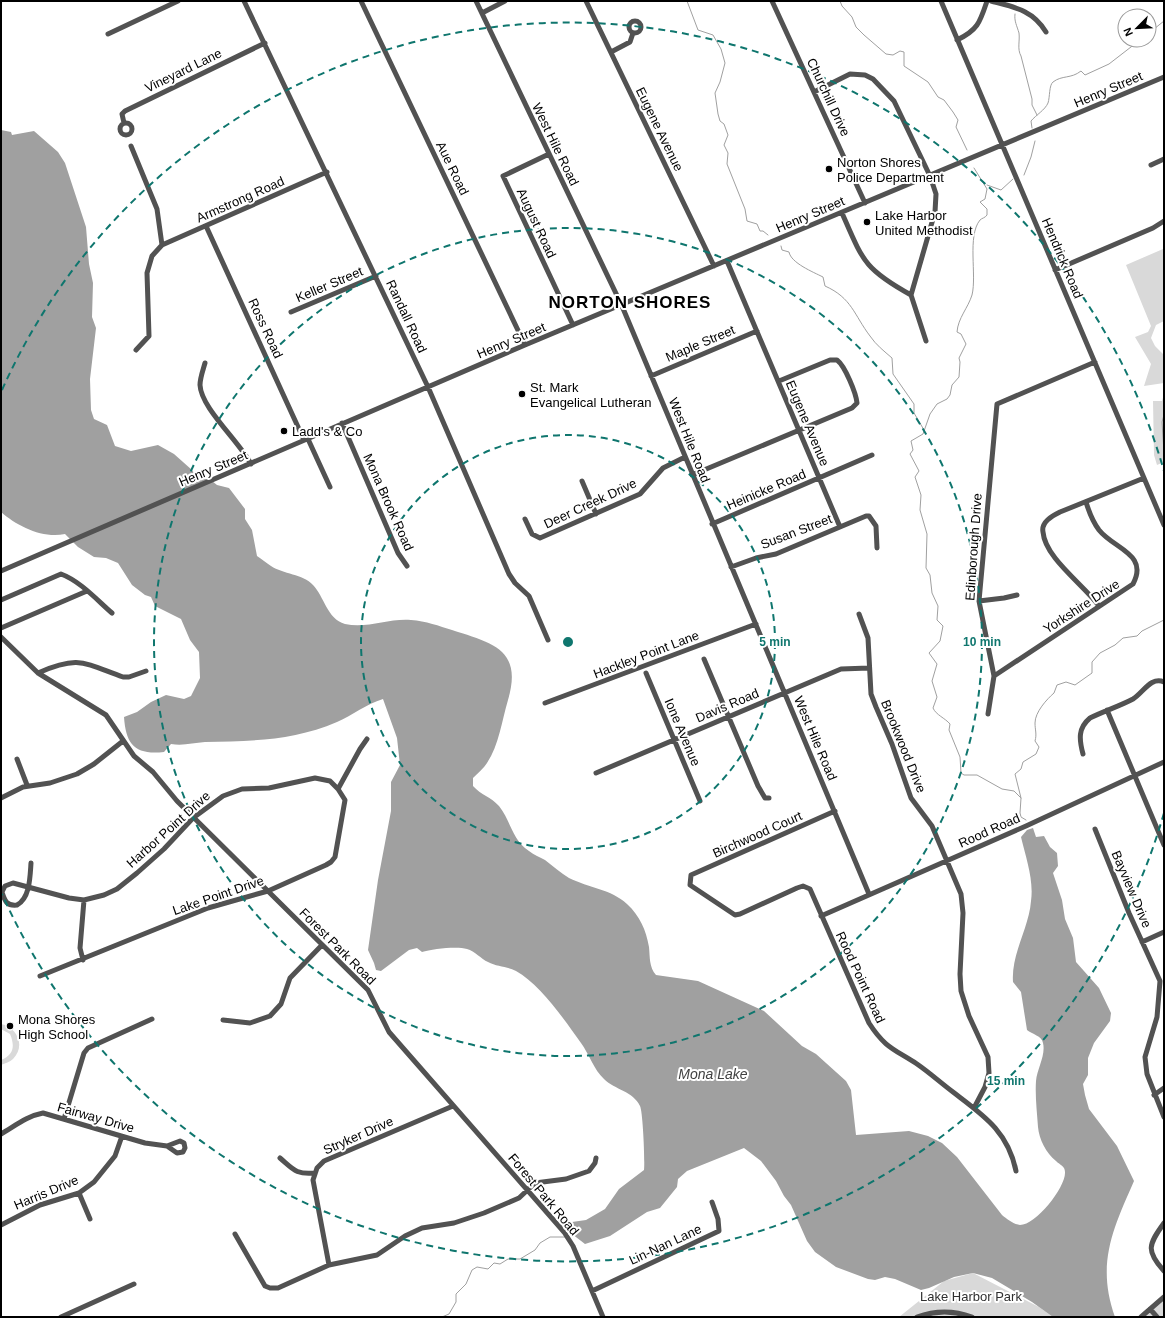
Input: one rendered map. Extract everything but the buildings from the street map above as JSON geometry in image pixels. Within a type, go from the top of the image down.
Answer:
[{"type":"street","points":[[108,34],[178,1]]},
{"type":"street","name":"Randall Road","points":[[244,1],[327,172],[428,387],[509,574],[515,583],[529,596],[548,640]]},
{"type":"street","name":"Aue Road","points":[[361,1],[525,345]]},
{"type":"street","name":"West Hile Road","points":[[476,1],[622,306],[712,524],[756,624],[869,894]]},
{"type":"street","points":[[482,13],[505,1]]},
{"type":"street","name":"Eugene Avenue","points":[[586,1],[714,266]]},
{"type":"street","name":"Churchill Drive","points":[[772,1],[865,203]]},
{"type":"street","name":"Hendrick Road","points":[[941,1],[1164,525]]},
{"type":"street","points":[[957,40],[974,30],[980,22],[987,1]]},
{"type":"street","points":[[991,1],[1012,7],[1034,16],[1046,32]]},
{"type":"street","points":[[611,52],[630,42],[633,33]]},
{"type":"street","name":"Vineyard Lane","points":[[124,123],[122,114],[124,110],[265,43]]},
{"type":"street","points":[[814,92],[850,74],[865,75],[873,79],[894,101],[930,176],[936,194],[935,212],[911,295],[926,341]]},
{"type":"street","name":"Henry Street","points":[[1,570],[224,476],[306,439],[525,345],[622,306],[1164,77]]},
{"type":"street","points":[[130,146],[157,209],[162,245],[152,256],[147,272],[149,336],[136,350]]},
{"type":"street","name":"August Road","points":[[549,154],[503,176],[573,325]]},
{"type":"street","points":[[1151,165],[1164,159]]},
{"type":"street","name":"Armstrong Road","points":[[162,245],[327,172]]},
{"type":"street","points":[[842,213],[862,257],[870,268],[885,281],[911,295]]},
{"type":"street","points":[[1056,270],[1153,228],[1164,221]]},
{"type":"street","name":"Ross Road","points":[[206,226],[330,487]]},
{"type":"street","name":"Eugene Avenue","points":[[727,261],[840,526]]},
{"type":"street","name":"Keller Street","points":[[291,312],[376,276]]},
{"type":"street","name":"Maple Street","points":[[651,376],[757,331]]},
{"type":"street","points":[[692,475],[852,408],[857,403],[857,396],[842,366],[837,360],[830,360],[779,381]]},
{"type":"street","name":"Edinborough Drive","points":[[988,714],[994,676],[979,601],[997,404],[1095,362]]},
{"type":"street","points":[[205,363],[200,383],[202,393],[216,417],[243,449],[251,464]]},
{"type":"street","name":"Mona Brook Road","points":[[342,424],[398,553],[407,566]]},
{"type":"street","name":"Heinicke Road","points":[[712,524],[872,455]]},
{"type":"street","name":"Deer Creek Drive","points":[[525,519],[532,534],[540,538],[640,494],[663,468],[685,457]]},
{"type":"street","points":[[1099,606],[1054,555],[1042,531],[1046,521],[1051,517],[1144,478]]},
{"type":"street","points":[[582,481],[596,514]]},
{"type":"street","name":"Yorkshire Drive","points":[[994,676],[1133,584],[1138,571],[1135,562],[1099,530],[1086,502]]},
{"type":"street","name":"Susan Street","points":[[731,567],[756,558],[776,554],[866,516],[869,516],[876,526],[877,548]]},
{"type":"street","points":[[1,600],[61,574],[66,576],[87,592],[112,613]]},
{"type":"street","points":[[1,628],[87,592]]},
{"type":"street","points":[[979,601],[1017,595]]},
{"type":"street","name":"Brookwood Drive","points":[[859,614],[868,638],[871,694],[892,744],[911,798],[932,826],[948,860],[963,902],[960,974],[961,991],[969,1016],[988,1057],[989,1072],[985,1088],[974,1108]]},
{"type":"street","name":"Hackley Point Lane","points":[[544,703],[756,624]]},
{"type":"street","name":"Forest Park Road","points":[[1,637],[38,673],[106,716],[134,756],[153,772],[193,818],[347,967],[368,990],[387,1029],[564,1232],[571,1243],[603,1317]]},
{"type":"street","points":[[704,659],[758,786],[765,798],[769,798]]},
{"type":"street","points":[[38,673],[57,665],[73,661],[88,663],[123,677],[129,677],[146,671]]},
{"type":"street","name":"Davis Road","points":[[596,773],[784,692],[845,668],[869,668]]},
{"type":"street","name":"Ione Avenue","points":[[646,673],[700,800]]},
{"type":"street","points":[[1083,754],[1079,742],[1080,732],[1084,723],[1107,710],[1134,699],[1152,682],[1164,682]]},
{"type":"street","points":[[1107,710],[1164,845]]},
{"type":"street","points":[[338,789],[367,739]]},
{"type":"street","points":[[1,798],[27,785],[50,783],[77,774],[94,764],[123,741]]},
{"type":"street","points":[[17,759],[27,785]]},
{"type":"street","name":"Rood Road","points":[[821,916],[1164,762]]},
{"type":"street","name":"Harbor Point Drive","points":[[84,900],[104,895],[117,889],[164,849],[193,818],[216,800],[233,791],[242,789],[268,788],[315,778],[330,781],[338,789]]},
{"type":"street","name":"Lake Point Drive","points":[[40,976],[202,911],[268,891],[331,862],[335,857],[345,805],[345,800],[338,789]]},
{"type":"street","name":"Birchwood Court","points":[[797,888],[740,914],[736,914],[695,890],[690,885],[690,880],[691,875],[835,811]]},
{"type":"street","name":"Bayview Drive","points":[[1095,829],[1142,942],[1157,971],[1162,989],[1157,1017],[1145,1057],[1147,1074],[1154,1095],[1164,1117]]},
{"type":"street","points":[[31,863],[27,888],[21,903],[13,906],[4,902],[2,892],[5,886],[13,883],[27,888],[55,895],[84,900],[80,948],[83,960]]},
{"type":"street","name":"Rood Point Road","points":[[797,888],[803,886],[810,889],[869,1024],[880,1039],[892,1050],[917,1064],[974,1108],[998,1129],[1011,1154],[1016,1171]]},
{"type":"street","points":[[1142,942],[1164,932]]},
{"type":"street","points":[[223,1020],[250,1023],[270,1016],[281,1004],[290,978],[322,944]]},
{"type":"street","points":[[64,1119],[84,1053],[88,1048],[152,1019]]},
{"type":"street","points":[[1154,1095],[1164,1088]]},
{"type":"street","name":"Stryker Drive","points":[[314,1174],[317,1168],[324,1161],[453,1106]]},
{"type":"street","name":"Fairway Drive","points":[[1,1134],[33,1115],[43,1113],[122,1136],[167,1146]]},
{"type":"street","name":"Harris Drive","points":[[1,1225],[40,1205],[79,1193],[94,1182],[109,1166],[115,1156],[122,1136]]},
{"type":"street","points":[[280,1158],[298,1173],[303,1175],[314,1174],[313,1180],[329,1265]]},
{"type":"street","points":[[235,1234],[265,1286],[270,1288],[278,1288],[329,1265],[377,1255],[405,1236],[421,1228],[454,1223],[475,1217],[518,1198],[535,1183],[566,1179],[589,1171],[595,1163],[596,1158]]},
{"type":"street","points":[[79,1193],[90,1219]]},
{"type":"street","name":"Lin-Nan Lane","points":[[592,1291],[719,1231],[718,1219],[712,1202]]},
{"type":"street","points":[[1164,1223],[1157,1233],[1151,1251],[1152,1258],[1164,1271]]},
{"type":"street","points":[[61,1317],[134,1284]]},
{"type":"street","points":[[1141,1317],[1164,1297]]},
{"type":"street","points":[[1150,1310],[1157,1317]]},
{"type":"street","points":[[917,1317],[932,1312],[944,1311],[954,1311],[972,1317]]},
{"type":"green space","points":[[1163,249],[1164,321],[1156,325],[1151,338],[1155,346],[1164,355],[1164,383],[1144,386],[1151,364],[1135,337],[1148,332],[1151,326],[1126,265]]},
{"type":"green space","points":[[1164,394],[1164,462],[1157,465],[1154,455],[1153,401],[1162,401]]},
{"type":"green space","points":[[1,1024],[7,1026],[15,1033],[18,1038],[19,1048],[13,1059],[1,1065],[1,1060],[9,1056],[11,1053],[13,1042],[10,1034],[1,1029]]},
{"type":"green space","name":"Lake Harbor Park","points":[[973,1273],[1039,1307],[1053,1317],[899,1317],[944,1281]]},
{"type":"green space","points":[[1164,1297],[1164,1317],[1141,1317]]},
{"type":"water","name":"Mona Lake","points":[[1,130],[11,132],[12,135],[34,131],[58,152],[65,163],[86,227],[89,264],[93,283],[92,317],[96,328],[90,379],[91,410],[94,419],[107,425],[115,446],[131,451],[158,445],[174,454],[192,470],[196,476],[212,481],[217,485],[229,488],[245,509],[245,519],[252,530],[257,556],[276,569],[309,581],[317,590],[330,612],[339,621],[345,624],[362,625],[394,620],[422,621],[480,639],[501,651],[507,659],[511,669],[512,683],[500,732],[491,756],[486,765],[473,778],[473,786],[499,806],[515,836],[523,847],[545,860],[569,878],[614,895],[627,904],[636,913],[644,929],[649,947],[651,965],[656,975],[698,981],[764,1011],[802,1046],[816,1054],[846,1081],[851,1090],[856,1135],[909,1131],[928,1136],[942,1143],[957,1157],[1002,1215],[1008,1220],[1020,1225],[1034,1219],[1049,1204],[1061,1187],[1065,1172],[1063,1167],[1052,1158],[1046,1150],[1040,1136],[1036,1104],[1036,1087],[1037,1076],[1044,1048],[1039,1037],[1027,1030],[1021,992],[1013,982],[1013,972],[1017,951],[1030,911],[1032,893],[1029,869],[1021,837],[1027,830],[1033,828],[1036,837],[1044,836],[1050,847],[1057,853],[1058,866],[1053,873],[1062,900],[1065,919],[1073,938],[1076,962],[1099,988],[1111,1013],[1110,1021],[1094,1043],[1088,1058],[1088,1075],[1083,1084],[1089,1109],[1117,1146],[1134,1181],[1114,1231],[1107,1263],[1107,1280],[1115,1317],[1053,1317],[1032,1302],[992,1278],[973,1273],[954,1277],[921,1290],[895,1279],[885,1277],[875,1280],[868,1279],[836,1267],[815,1252],[807,1241],[791,1205],[776,1181],[761,1161],[744,1148],[687,1171],[678,1179],[677,1187],[660,1208],[647,1212],[610,1236],[585,1244],[572,1234],[572,1222],[586,1220],[605,1209],[619,1189],[644,1170],[643,1127],[640,1106],[633,1097],[608,1083],[600,1075],[581,1043],[552,1004],[534,985],[516,971],[491,964],[470,950],[463,948],[438,949],[422,952],[417,948],[409,950],[381,971],[376,970],[368,950],[378,880],[391,811],[391,782],[400,765],[397,738],[383,699],[337,722],[304,733],[272,739],[205,742],[184,745],[171,744],[164,752],[154,753],[139,750],[130,741],[127,735],[124,717],[137,712],[151,702],[166,695],[184,699],[191,696],[200,678],[199,652],[190,640],[181,619],[155,606],[151,597],[145,595],[132,585],[118,563],[106,558],[94,557],[78,547],[65,534],[48,535],[39,533],[22,526],[1,512]]},
{"type":"waterway","points":[[687,1],[698,30],[713,35],[721,49],[725,63],[720,82],[715,93],[720,121],[724,124],[728,135],[724,145],[728,153],[727,164],[745,209],[747,221],[757,224],[760,231],[763,231],[768,235]]},
{"type":"waterway","points":[[840,1],[842,6],[852,17],[856,27],[886,54],[893,55],[900,51],[904,52],[904,66],[928,82],[938,97],[944,100],[953,112],[958,120],[956,127],[967,150]]},
{"type":"waterway","points":[[1015,14],[1015,21],[1019,33],[1019,51],[1032,99],[1032,105],[1037,115]]},
{"type":"waterway","points":[[1157,27],[1164,21]]},
{"type":"waterway","points":[[1032,128],[1031,121],[1045,108],[1048,103],[1053,82],[1081,71],[1085,75],[1109,64],[1130,48]]},
{"type":"waterway","points":[[1024,175],[1035,141]]},
{"type":"waterway","points":[[974,168],[987,189],[985,199],[980,202],[987,209],[987,215],[980,220],[976,227],[973,245],[974,277],[972,295],[961,318],[957,332],[961,334],[966,344],[959,358],[959,377],[952,385],[950,395],[947,399],[937,404],[930,414],[923,434],[911,441],[913,450],[910,454],[919,471],[915,477],[921,495],[920,510],[927,534],[926,568],[930,575],[932,593],[938,606],[937,620],[943,626],[940,641],[929,653],[937,664],[932,681],[937,697],[933,708],[936,713],[950,724],[949,730],[960,757],[961,773],[964,775],[977,775],[1002,789],[1014,791],[1021,798]]},
{"type":"waterway","points":[[987,185],[1001,190],[1013,179]]},
{"type":"waterway","points":[[781,246],[782,250],[789,252],[798,263],[808,270],[823,277],[825,286],[841,296],[847,302],[872,339],[892,358],[893,374],[914,404],[914,413],[924,430]]},
{"type":"waterway","points":[[1164,415],[1162,422],[1164,452]]},
{"type":"waterway","points":[[1026,820],[1021,817],[1020,813],[1021,798],[1015,774],[1021,769],[1023,762],[1036,754],[1039,747],[1035,741],[1035,723],[1042,706],[1054,693],[1057,685],[1066,682],[1075,685],[1092,673],[1092,662],[1100,653],[1115,645],[1123,638],[1137,636],[1142,631],[1164,620]]},
{"type":"waterway","points":[[442,1317],[449,1314],[456,1302],[456,1294],[466,1284],[472,1270],[477,1267],[488,1269],[494,1263],[500,1264],[508,1259],[520,1259],[535,1250],[540,1243],[550,1237],[566,1237]]},
{"type":"place","name":"Norton Shores Police Department","points":[[829,169]]},
{"type":"place","name":"Lake Harbor United Methodist","points":[[867,222]]},
{"type":"place","name":"St. Mark Evangelical Lutheran","points":[[522,394]]},
{"type":"place","name":"Ladd's & Co","points":[[284,431]]},
{"type":"place","name":"Mona Shores High School","points":[[10,1026]]},
{"type":"district","name":"NORTON SHORES","points":[[630,302]]}]
